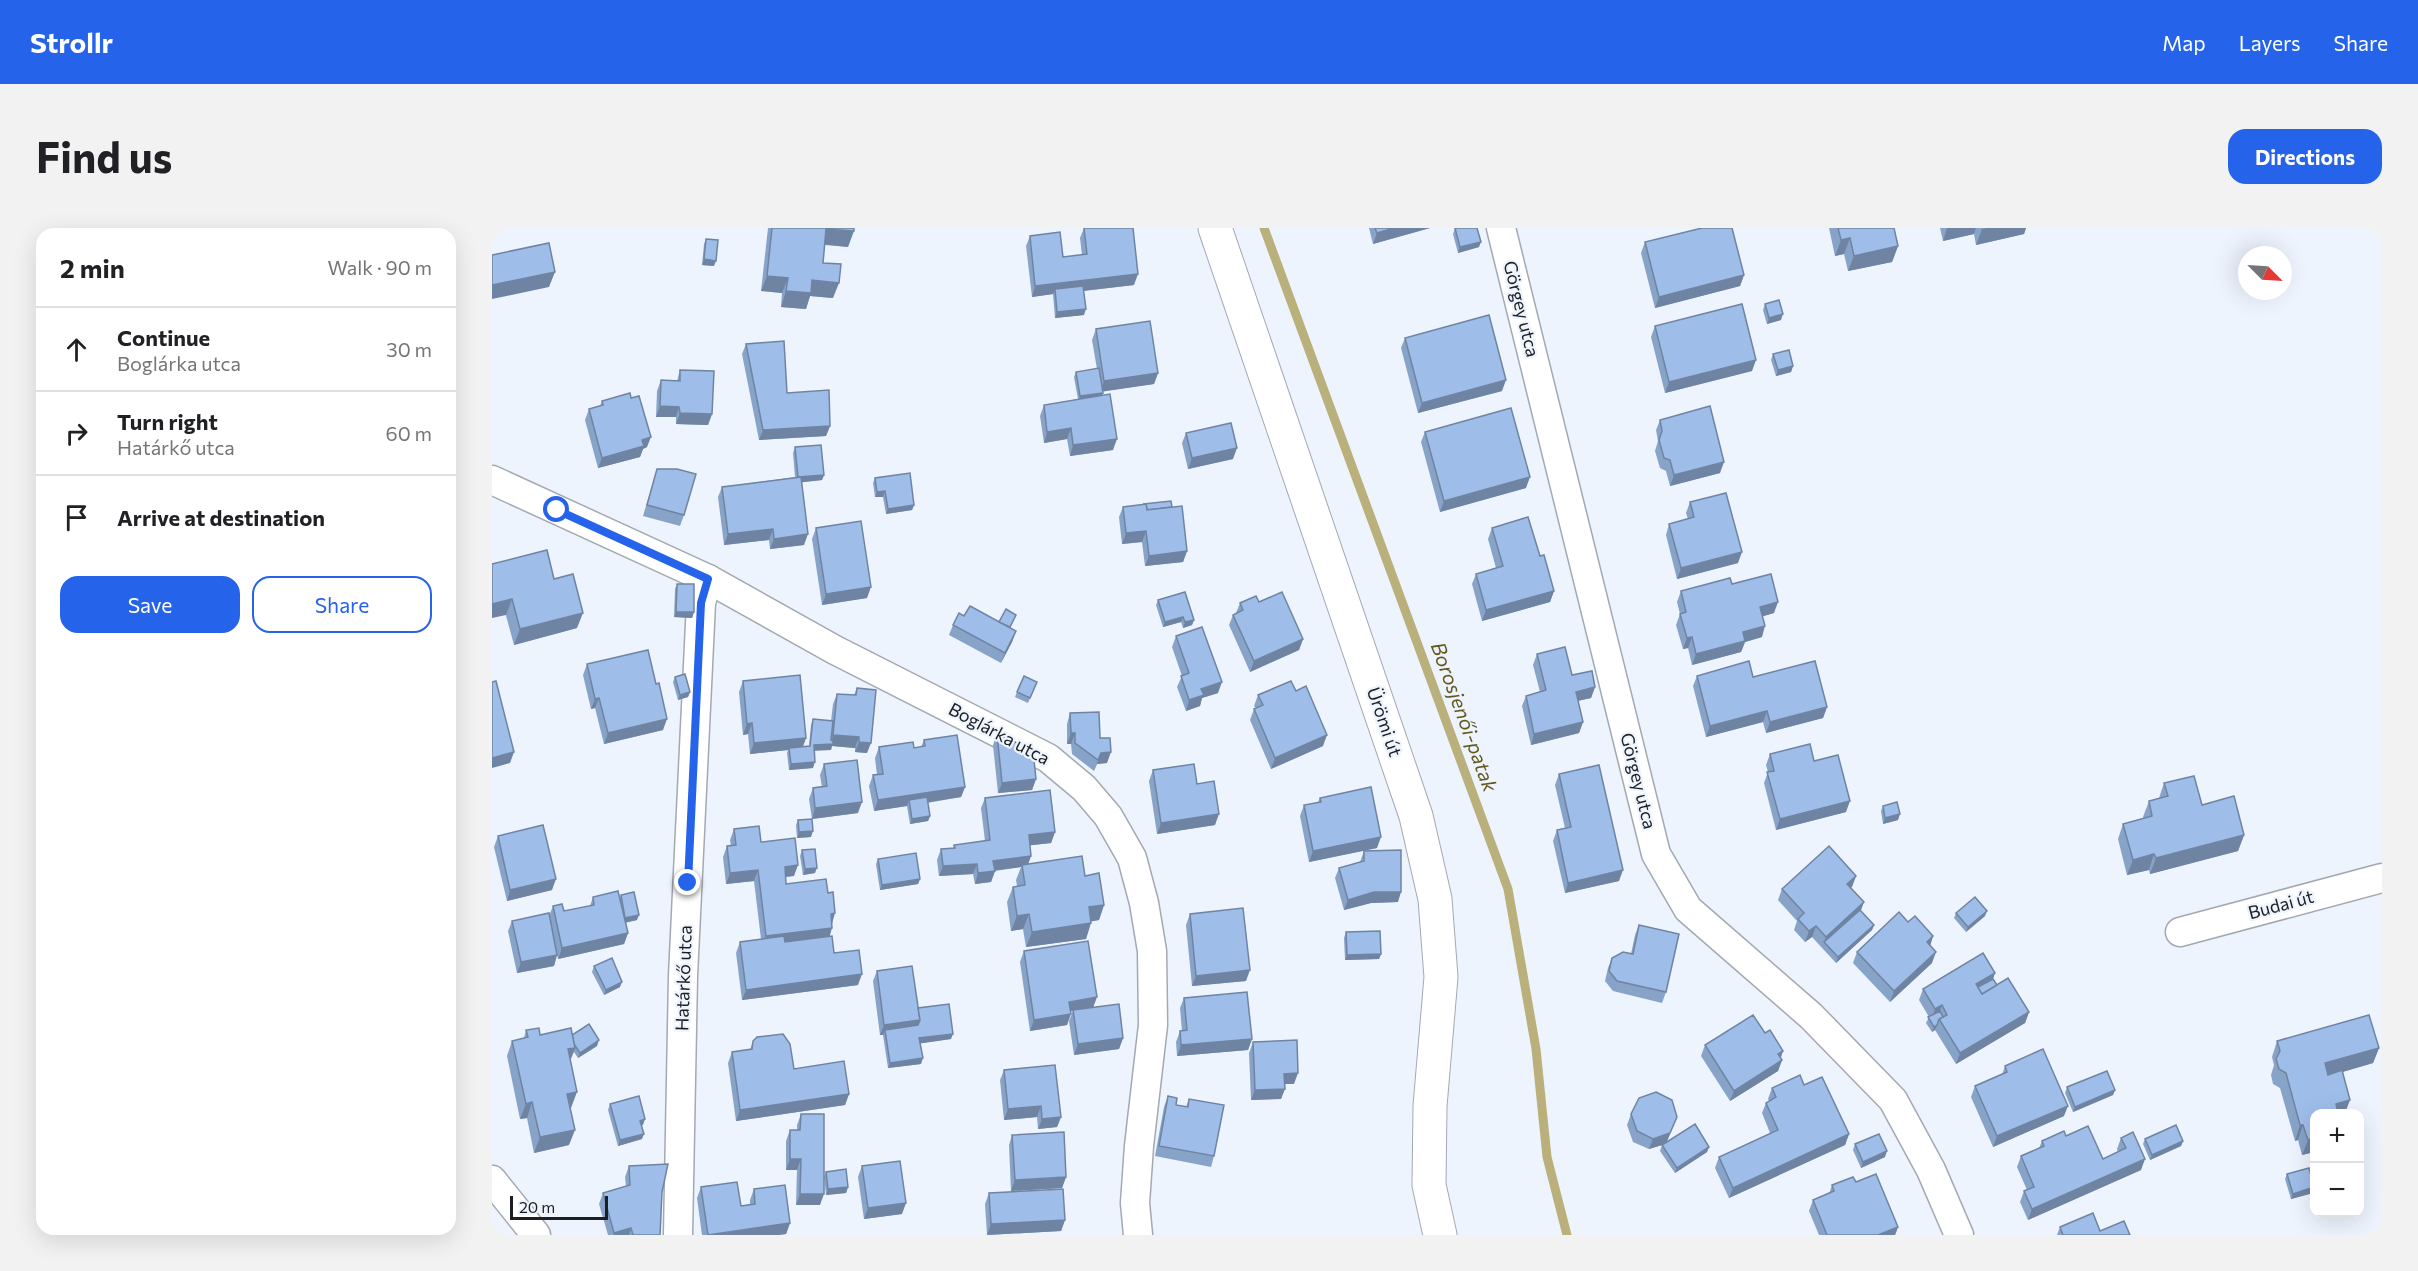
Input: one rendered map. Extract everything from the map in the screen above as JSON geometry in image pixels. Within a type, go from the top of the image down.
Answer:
[{"type":"main road","name":"Ürömi út","points":[[1215,228],[1416,816],[1435,899],[1441,977],[1430,1106],[1429,1185],[1440,1235]]},
{"type":"street","name":"Görgey utca","points":[[1501,228],[1656,854],[1688,909],[1811,1016],[1893,1100],[1931,1170],[1959,1235]]},
{"type":"street","name":"Boglárka utca","points":[[492,480],[708,579],[835,650],[1048,758],[1084,788],[1108,816],[1132,858],[1144,903],[1152,951],[1153,1025],[1138,1146],[1135,1203],[1138,1235]]},
{"type":"street","name":"Határkő utca","points":[[678,1235],[684,953],[701,603],[708,579]]},
{"type":"street","name":"Budai út","points":[[2180,932],[2382,878]]},
{"type":"street","points":[[492,1180],[536,1235]]},
{"type":"building","points":[[772,228],[854,228],[854,231],[826,229],[823,263],[841,264],[839,283],[812,280],[811,293],[786,291],[788,278],[767,276]]},
{"type":"building","points":[[1084,228],[1133,228],[1138,274],[1035,286],[1030,236],[1060,232],[1063,257],[1087,254]]},
{"type":"building","points":[[1375,228],[1394,228],[1377,233]]},
{"type":"building","points":[[1455,228],[1477,228],[1481,242],[1460,247]]},
{"type":"building","points":[[1702,228],[1732,228],[1744,275],[1659,297],[1645,242]]},
{"type":"building","points":[[1838,228],[1894,228],[1898,246],[1854,256],[1850,238],[1841,240]]},
{"type":"building","points":[[706,239],[718,240],[716,261],[704,259]]},
{"type":"building","points":[[549,243],[555,272],[492,285],[492,255]]},
{"type":"building","points":[[1083,286],[1086,309],[1057,312],[1055,289]]},
{"type":"building","points":[[1779,300],[1783,314],[1769,318],[1765,304]]},
{"type":"building","points":[[1742,304],[1756,360],[1669,382],[1655,326]]},
{"type":"building","points":[[1489,315],[1506,380],[1422,403],[1405,338]]},
{"type":"building","points":[[1150,321],[1158,373],[1104,381],[1096,329]]},
{"type":"building","points":[[784,341],[787,393],[829,390],[830,426],[763,430],[746,344]]},
{"type":"building","points":[[1789,350],[1793,366],[1778,370],[1773,354]]},
{"type":"building","points":[[1099,368],[1103,393],[1080,396],[1076,372]]},
{"type":"building","points":[[680,370],[714,371],[712,414],[680,413],[679,407],[660,406],[661,380],[680,381]]},
{"type":"building","points":[[630,393],[631,398],[639,396],[651,437],[642,440],[644,446],[602,458],[589,409],[603,405],[602,401]]},
{"type":"building","points":[[1110,394],[1117,439],[1073,445],[1071,428],[1047,432],[1044,405]]},
{"type":"building","points":[[1710,406],[1724,462],[1674,475],[1670,460],[1664,458],[1659,440],[1662,431],[1660,420]]},
{"type":"building","points":[[1511,408],[1530,477],[1444,501],[1425,432]]},
{"type":"building","points":[[1231,423],[1237,448],[1192,458],[1186,433]]},
{"type":"building","points":[[821,445],[824,475],[798,477],[795,447]]},
{"type":"building","points":[[657,469],[677,469],[696,474],[684,515],[647,505]]},
{"type":"building","points":[[910,473],[914,505],[888,509],[885,491],[877,492],[875,478]]},
{"type":"building","points":[[801,477],[808,534],[774,539],[773,529],[728,534],[722,487]]},
{"type":"building","points":[[1726,493],[1742,552],[1681,568],[1669,524],[1694,517],[1690,502]]},
{"type":"building","points":[[1171,501],[1172,507],[1147,510],[1146,504],[1143,504]]},
{"type":"building","points":[[1146,504],[1147,510],[1182,506],[1187,551],[1149,556],[1146,531],[1126,533],[1123,507]]},
{"type":"building","points":[[1528,517],[1540,556],[1544,555],[1554,591],[1486,610],[1476,574],[1503,566],[1492,528]]},
{"type":"building","points":[[861,521],[871,587],[826,594],[816,528]]},
{"type":"building","points":[[547,550],[554,579],[573,574],[583,613],[520,629],[512,599],[492,604],[492,564]]},
{"type":"building","points":[[1771,574],[1778,602],[1760,607],[1765,626],[1743,632],[1745,641],[1696,654],[1692,637],[1687,638],[1680,614],[1686,612],[1681,591],[1730,578],[1732,584]]},
{"type":"building","points":[[677,584],[694,584],[694,612],[676,612]]},
{"type":"building","points":[[1185,592],[1194,620],[1185,622],[1183,617],[1165,622],[1158,600]]},
{"type":"building","points":[[1282,592],[1303,639],[1254,661],[1233,615],[1243,610],[1240,603],[1256,596],[1259,602]]},
{"type":"building","points":[[970,606],[1016,631],[1005,653],[953,625],[959,613],[964,616]]},
{"type":"building","points":[[1006,609],[1016,615],[1010,627],[999,622]]},
{"type":"building","points":[[1202,627],[1222,682],[1201,689],[1204,695],[1189,700],[1181,676],[1189,673],[1176,636]]},
{"type":"building","points":[[1565,647],[1572,675],[1592,671],[1595,687],[1576,692],[1583,722],[1534,734],[1526,696],[1546,690],[1537,654]]},
{"type":"building","points":[[648,650],[656,684],[659,683],[667,719],[608,733],[599,698],[595,699],[587,664]]},
{"type":"building","points":[[1749,661],[1753,677],[1815,661],[1827,707],[1770,722],[1767,711],[1710,726],[1697,676]]},
{"type":"building","points":[[685,674],[690,692],[680,695],[675,677]]},
{"type":"building","points":[[800,675],[806,738],[754,743],[752,723],[747,724],[743,681]]},
{"type":"building","points":[[1024,676],[1037,682],[1030,698],[1017,692]]},
{"type":"building","points":[[496,681],[514,752],[492,758],[492,682]]},
{"type":"building","points":[[1291,681],[1296,691],[1306,686],[1327,735],[1275,758],[1254,709],[1263,705],[1258,695]]},
{"type":"building","points":[[857,688],[876,690],[871,743],[859,742],[859,737],[833,735],[837,694],[856,695]]},
{"type":"building","points":[[1099,712],[1100,738],[1110,738],[1111,752],[1101,753],[1098,760],[1075,743],[1075,733],[1071,733],[1070,713]]},
{"type":"building","points":[[813,719],[833,721],[831,740],[833,744],[814,745],[815,762],[791,764],[789,748],[810,746]]},
{"type":"building","points":[[997,734],[1033,750],[1036,779],[1002,783]]},
{"type":"building","points":[[957,735],[965,787],[878,800],[873,775],[883,774],[879,747],[913,742],[914,748],[925,746],[924,740]]},
{"type":"building","points":[[1810,744],[1814,761],[1838,755],[1850,801],[1780,819],[1767,772],[1774,771],[1770,754]]},
{"type":"building","points":[[857,760],[862,802],[815,808],[813,788],[827,786],[824,764]]},
{"type":"building","points":[[1194,764],[1197,784],[1214,781],[1219,814],[1161,823],[1153,770]]},
{"type":"building","points":[[1599,765],[1623,870],[1568,883],[1557,830],[1571,827],[1559,774]]},
{"type":"building","points":[[2194,776],[2202,805],[2234,796],[2244,835],[2156,858],[2154,854],[2133,860],[2123,824],[2152,816],[2149,801],[2168,796],[2164,783]]},
{"type":"building","points":[[1371,787],[1381,837],[1313,851],[1304,805],[1321,802],[1320,798]]},
{"type":"building","points":[[1050,790],[1055,832],[1029,835],[1031,856],[993,861],[995,871],[978,873],[977,864],[943,866],[941,849],[990,840],[985,798]]},
{"type":"building","points":[[927,797],[930,816],[912,819],[909,800]]},
{"type":"building","points":[[1897,802],[1900,814],[1885,818],[1883,806]]},
{"type":"building","points":[[812,819],[813,831],[799,832],[798,820]]},
{"type":"building","points":[[543,825],[556,879],[510,890],[498,836]]},
{"type":"building","points":[[759,826],[761,842],[795,838],[798,865],[785,867],[786,884],[826,879],[828,893],[833,892],[835,913],[831,914],[832,928],[766,936],[758,870],[730,873],[727,846],[736,845],[734,829]]},
{"type":"building","points":[[1829,846],[1856,876],[1847,884],[1864,902],[1826,937],[1816,926],[1809,931],[1798,919],[1804,913],[1782,889]]},
{"type":"building","points":[[815,849],[817,868],[805,869],[802,850]]},
{"type":"building","points":[[1401,850],[1401,892],[1374,892],[1348,900],[1339,868],[1364,861],[1364,851]]},
{"type":"building","points":[[916,853],[920,879],[882,885],[878,859]]},
{"type":"building","points":[[1082,856],[1085,876],[1099,873],[1104,905],[1089,907],[1091,923],[1032,932],[1029,914],[1017,916],[1013,887],[1025,885],[1022,865]]},
{"type":"building","points":[[618,891],[628,933],[562,948],[553,906],[562,904],[564,911],[594,905],[593,897]]},
{"type":"building","points":[[634,892],[639,915],[625,918],[621,895]]},
{"type":"building","points":[[1975,897],[1987,911],[1968,927],[1956,913]]},
{"type":"building","points":[[1243,908],[1250,970],[1196,976],[1190,914]]},
{"type":"building","points":[[1860,910],[1874,925],[1838,957],[1824,942]]},
{"type":"building","points":[[1899,912],[1908,922],[1915,916],[1933,936],[1927,942],[1936,952],[1894,991],[1857,952]]},
{"type":"building","points":[[549,913],[557,955],[521,962],[512,921]]},
{"type":"building","points":[[1639,925],[1679,934],[1666,992],[1617,981],[1609,971],[1612,958],[1623,952],[1633,954]]},
{"type":"building","points":[[1380,931],[1381,954],[1347,955],[1346,932]]},
{"type":"building","points":[[784,936],[785,942],[832,936],[834,953],[859,950],[862,974],[746,990],[740,942]]},
{"type":"building","points":[[1088,941],[1097,997],[1069,1002],[1071,1014],[1034,1020],[1024,951]]},
{"type":"building","points":[[1983,953],[1995,973],[1976,984],[1982,994],[2008,978],[2029,1012],[1960,1053],[1939,1019],[1947,1015],[1942,1005],[1935,1009],[1923,989]]},
{"type":"building","points":[[612,958],[622,982],[606,990],[594,966]]},
{"type":"building","points":[[912,966],[920,1020],[884,1025],[877,971]]},
{"type":"building","points":[[1993,979],[1997,985],[1982,994],[1978,987]]},
{"type":"building","points":[[1247,992],[1252,1039],[1181,1045],[1180,1031],[1187,1030],[1184,998]]},
{"type":"building","points":[[949,1004],[953,1034],[919,1038],[923,1058],[890,1063],[885,1030],[918,1025],[920,1020],[918,1008]]},
{"type":"building","points":[[1119,1004],[1123,1038],[1078,1044],[1073,1010]]},
{"type":"building","points":[[1940,1011],[1943,1017],[1934,1027],[1928,1017]]},
{"type":"building","points":[[1753,1015],[1765,1033],[1770,1030],[1783,1051],[1778,1054],[1782,1060],[1734,1091],[1705,1045]]},
{"type":"building","points":[[2369,1015],[2379,1048],[2325,1063],[2328,1075],[2342,1070],[2350,1100],[2336,1104],[2337,1109],[2310,1109],[2310,1139],[2308,1140],[2303,1125],[2300,1125],[2286,1073],[2279,1069],[2276,1059],[2280,1051],[2277,1041]]},
{"type":"building","points":[[589,1024],[599,1040],[580,1053],[574,1044],[572,1035]]},
{"type":"building","points":[[539,1028],[540,1035],[571,1028],[575,1048],[568,1049],[577,1092],[567,1094],[575,1130],[540,1137],[532,1102],[526,1104],[512,1041],[528,1037],[526,1030]]},
{"type":"building","points":[[783,1034],[790,1044],[794,1069],[844,1061],[849,1094],[740,1110],[732,1052],[752,1049],[753,1041],[757,1037]]},
{"type":"building","points":[[1297,1040],[1298,1073],[1284,1074],[1285,1089],[1255,1090],[1253,1042]]},
{"type":"building","points":[[2043,1049],[2068,1106],[1997,1136],[1975,1086],[2007,1072],[2005,1066]]},
{"type":"building","points":[[1055,1065],[1061,1117],[1042,1119],[1041,1106],[1008,1109],[1004,1070]]},
{"type":"building","points":[[2107,1071],[2115,1090],[2075,1107],[2067,1087]]},
{"type":"building","points":[[1800,1075],[1804,1085],[1822,1077],[1849,1134],[1733,1188],[1719,1157],[1778,1130],[1766,1103],[1776,1097],[1772,1088]]},
{"type":"building","points":[[1656,1092],[1672,1100],[1677,1117],[1670,1133],[1653,1139],[1637,1131],[1631,1114],[1639,1098]]},
{"type":"building","points":[[639,1096],[645,1119],[640,1121],[644,1134],[620,1140],[610,1104]]},
{"type":"building","points":[[1168,1096],[1177,1098],[1176,1105],[1188,1107],[1189,1099],[1224,1105],[1214,1156],[1159,1146]]},
{"type":"building","points":[[801,1114],[824,1114],[824,1194],[800,1194],[801,1159],[790,1159],[790,1130],[800,1130]]},
{"type":"building","points":[[1695,1124],[1709,1147],[1677,1168],[1662,1145]]},
{"type":"building","points":[[2176,1125],[2183,1141],[2152,1155],[2145,1139]]},
{"type":"building","points":[[2088,1126],[2103,1159],[2126,1148],[2121,1138],[2133,1132],[2145,1159],[2032,1209],[2024,1191],[2034,1187],[2021,1156],[2044,1146],[2042,1141],[2064,1131],[2066,1136]]},
{"type":"building","points":[[1064,1132],[1066,1177],[1015,1180],[1012,1135]]},
{"type":"building","points":[[1879,1134],[1887,1151],[1863,1162],[1855,1144]]},
{"type":"building","points":[[900,1161],[906,1203],[868,1208],[862,1166]]},
{"type":"building","points":[[668,1164],[662,1192],[660,1235],[633,1235],[631,1228],[614,1233],[603,1193],[630,1185],[629,1166]]},
{"type":"building","points":[[2309,1168],[2310,1188],[2293,1194],[2287,1174]]},
{"type":"building","points":[[846,1169],[848,1187],[828,1189],[826,1172]]},
{"type":"building","points":[[1876,1174],[1898,1227],[1878,1235],[1827,1235],[1813,1200],[1834,1191],[1832,1185],[1853,1177],[1856,1182]]},
{"type":"building","points":[[737,1182],[741,1206],[755,1204],[754,1189],[785,1185],[790,1223],[708,1235],[701,1187]]},
{"type":"building","points":[[1063,1189],[1065,1220],[991,1224],[989,1193]]},
{"type":"building","points":[[2093,1213],[2100,1231],[2124,1221],[2130,1235],[2063,1235],[2060,1227]]},
{"type":"waterway","name":"Borosjenői-patak","points":[[1264,228],[1508,889],[1536,1049],[1547,1157],[1567,1235]]},
{"type":"route","points":[[557,510],[708,579],[701,603],[688,883]]}]
